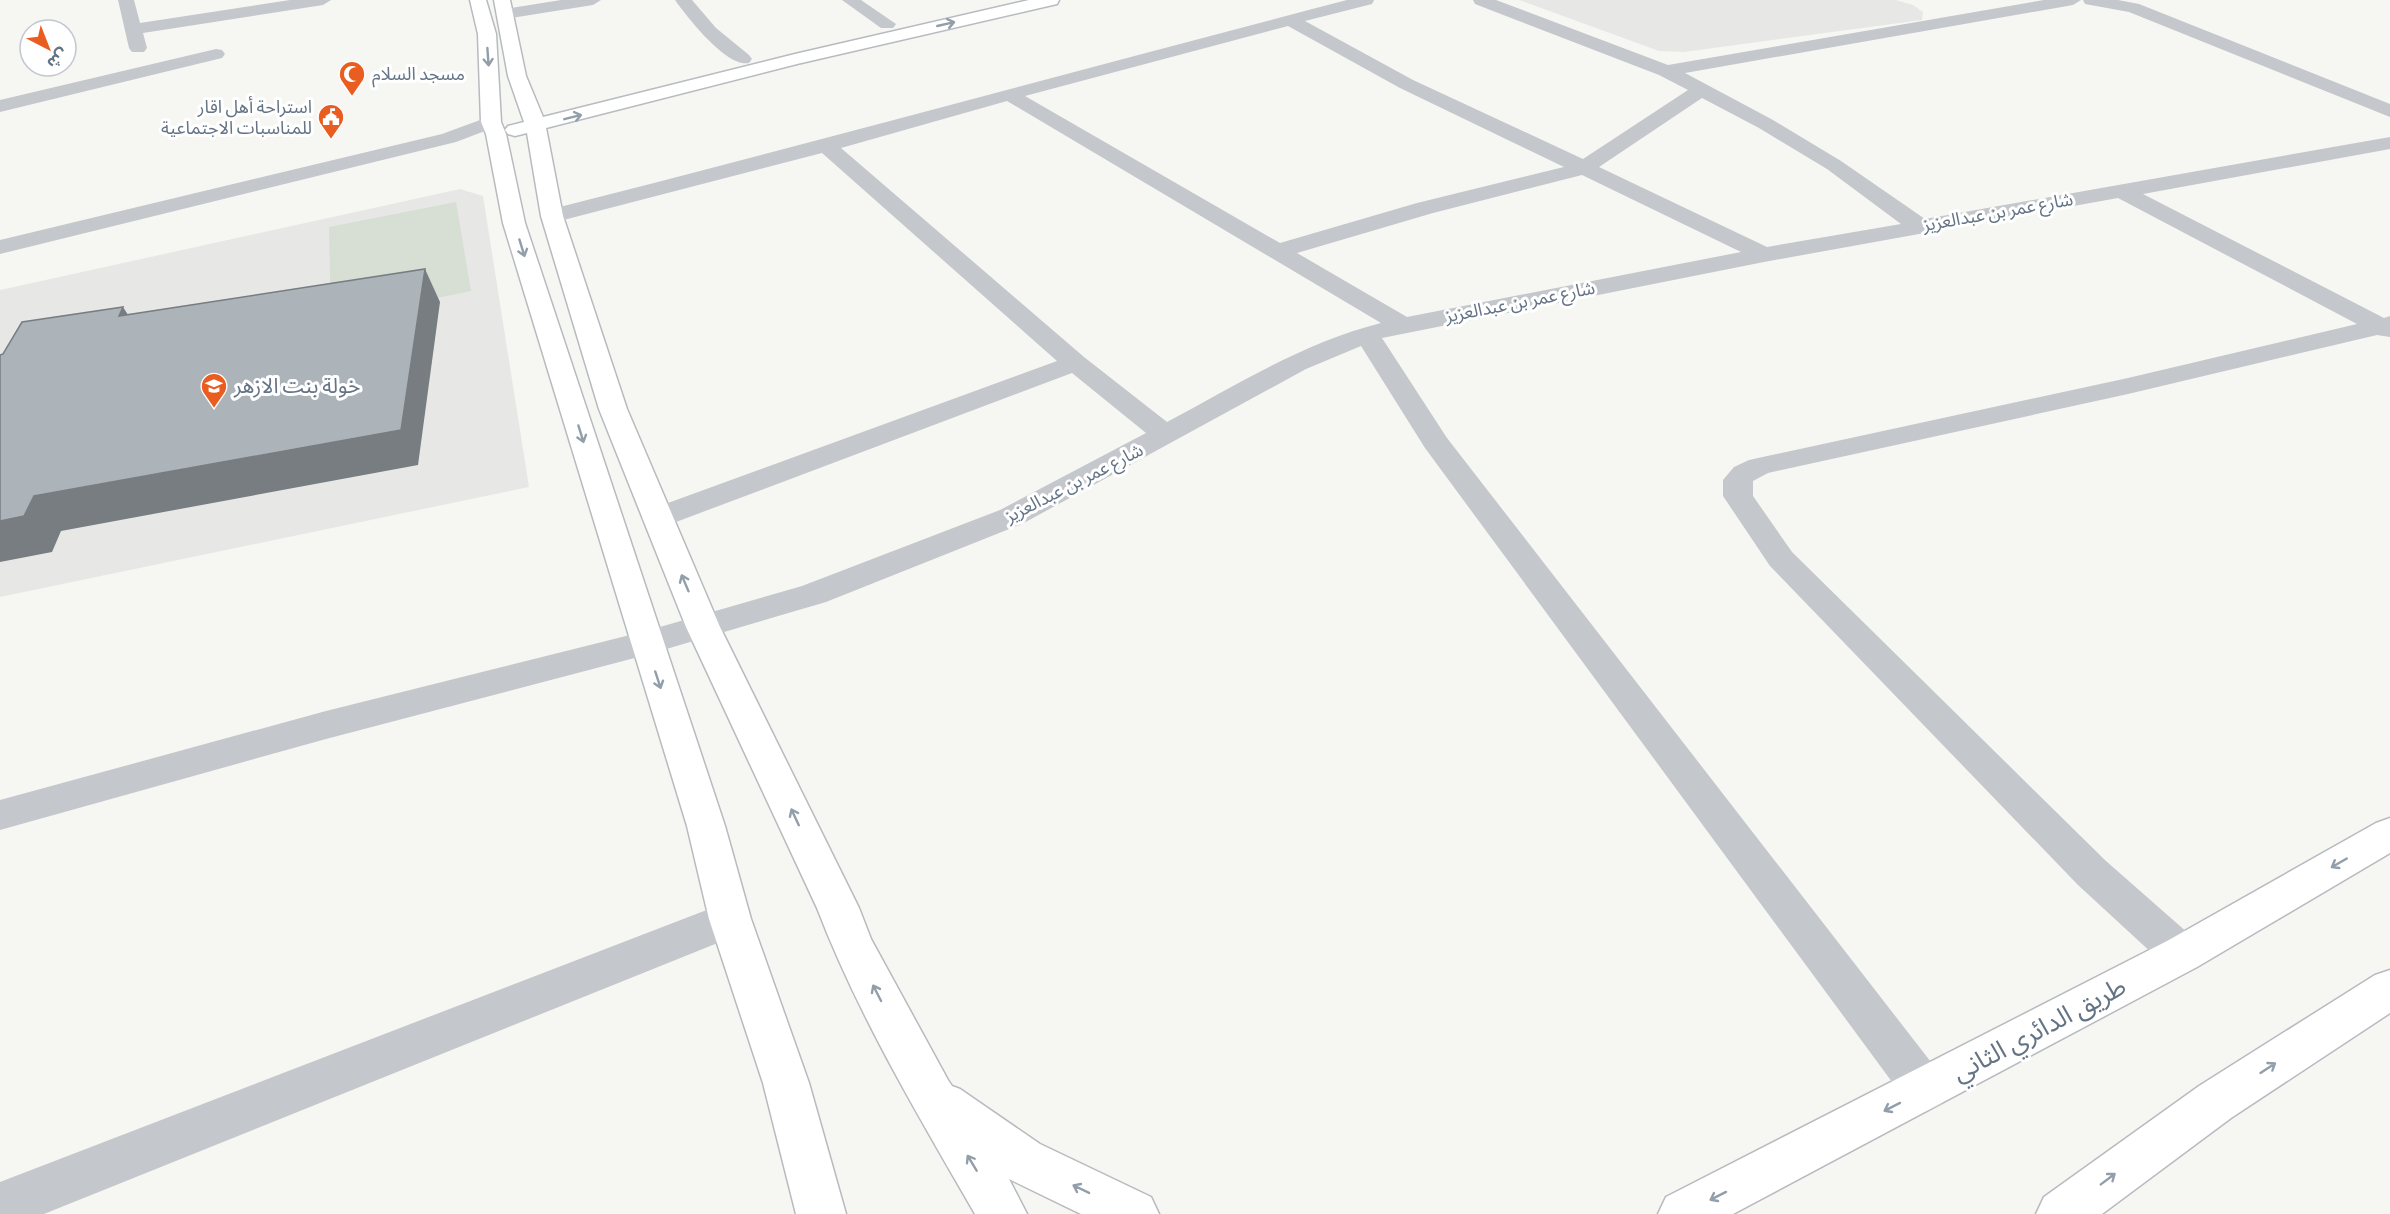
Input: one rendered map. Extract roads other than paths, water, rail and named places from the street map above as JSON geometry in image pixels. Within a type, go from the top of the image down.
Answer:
[{"type":"main road","points":[[533,119],[743,59],[987,0]]},
{"type":"main road","points":[[493,128],[1050,0]]},
{"type":"main road","points":[[495,5],[533,119],[552,216],[613,410],[657,518],[703,627],[833,898],[853,946],[932,1096],[1002,1214]]},
{"type":"main road","points":[[495,5],[487,34],[493,128],[514,223],[706,826],[730,919],[786,1083],[821,1214]]},
{"type":"main road","name":"طريق الدائري الثاني","points":[[1683,1214],[1925,1090],[2182,954],[2390,834]]},
{"type":"main road","points":[[2061,1214],[2215,1102],[2390,989]]},
{"type":"main road","points":[[932,1096],[1023,1161],[1134,1214]]},
{"type":"main road","points":[[802,1214],[807,1158]]},
{"type":"street","points":[[126,0],[144,70]]},
{"type":"street","points":[[132,29],[323,0]]},
{"type":"street","points":[[495,5],[593,0]]},
{"type":"street","points":[[683,0],[710,32],[743,59]]},
{"type":"street","points":[[850,0],[887,24]]},
{"type":"street","points":[[552,216],[826,146],[1008,94],[1366,0]]},
{"type":"street","points":[[1481,0],[1666,71],[1766,124],[1834,165],[1919,226]]},
{"type":"street","points":[[1666,71],[2073,0]]},
{"type":"street","points":[[2091,0],[2133,8],[2390,111]]},
{"type":"street","points":[[1949,7],[1981,16]]},
{"type":"street","points":[[1291,20],[1356,58],[1584,168],[1677,210],[1764,255]]},
{"type":"street","points":[[0,84],[7,104],[216,54]]},
{"type":"street","points":[[1277,251],[1425,208],[1584,168],[1701,90]]},
{"type":"street","points":[[1008,94],[1403,325]]},
{"type":"street","points":[[0,247],[493,128]]},
{"type":"street","name":"شارع عمر بن عبدالعزيز","points":[[0,815],[326,725],[646,643],[814,594],[1011,517],[1298,363],[1367,334],[1403,325],[1919,226],[2390,143]]},
{"type":"street","points":[[826,146],[1075,363],[1166,435]]},
{"type":"street","points":[[2121,191],[2387,327]]},
{"type":"street","points":[[2182,954],[2092,873],[1781,559],[1738,496],[1736,485],[1744,473],[1759,466],[2387,327]]},
{"type":"street","points":[[1367,334],[1435,442],[1925,1090]]},
{"type":"street","points":[[657,518],[1075,363]]},
{"type":"street","points":[[0,1207],[730,919]]},
{"type":"place","name":"مسجد السلام","points":[[352,97]]},
{"type":"place","name":"استراحة أهل اقار للمناسبات الاجتماعية","points":[[331,140]]},
{"type":"place","name":"خولة بنت الازهر","points":[[214,409]]}]
